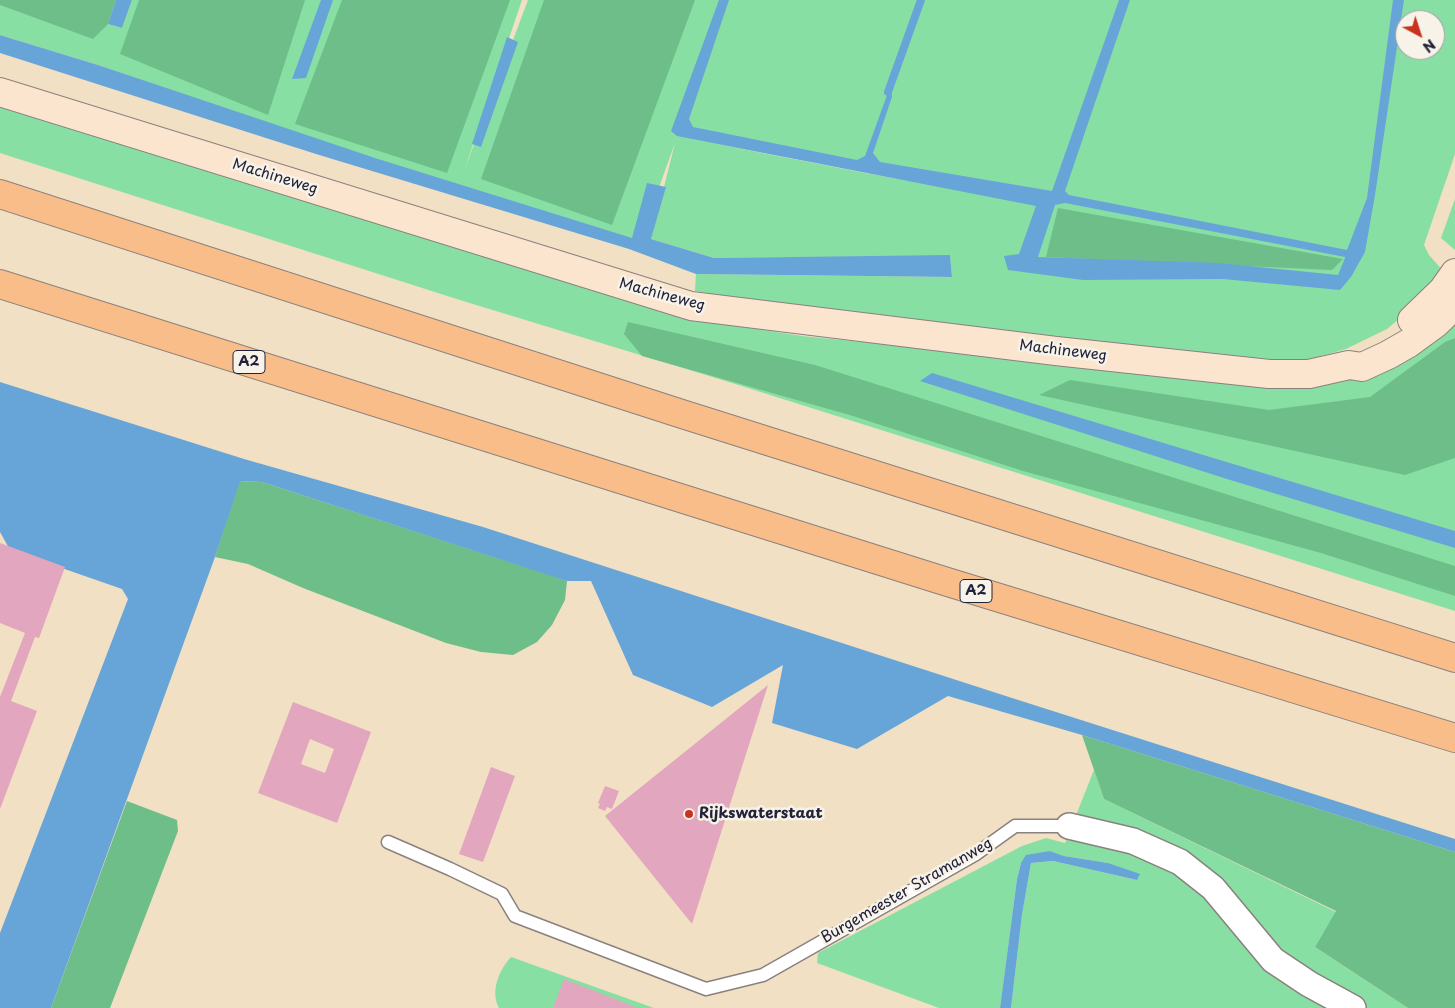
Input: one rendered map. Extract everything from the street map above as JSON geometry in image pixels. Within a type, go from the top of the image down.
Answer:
[{"type":"highway","points":[[0,194],[682,414],[1455,658]]},
{"type":"highway","name":"A2","points":[[0,284],[941,580],[1455,738]]},
{"type":"street","name":"Machineweg","points":[[0,92],[691,306],[1056,351],[1269,374],[1309,374],[1349,365],[1362,367],[1388,356],[1435,324],[1455,305]]},
{"type":"street","name":"Machineweg","points":[[1349,365],[1356,354],[1382,342],[1410,322],[1443,290],[1455,274]]},
{"type":"street","name":"Burgemeester Stramanweg","points":[[1070,826],[1133,841],[1180,862],[1213,888],[1273,960],[1309,984],[1353,1008]]},
{"type":"lane","name":"Burgemeester Stramanweg","points":[[388,842],[502,894],[515,916],[706,989],[763,975],[976,854],[1015,826],[1070,826]]},
{"type":"green space","points":[[0,0],[116,0],[108,24],[122,28],[132,0],[522,0],[464,171],[528,0],[1455,0],[1455,154],[1424,245],[1429,255],[1445,273],[1424,298],[1387,329],[1346,349],[1307,360],[1274,364],[806,312],[695,291],[696,274],[952,277],[950,256],[714,258],[651,239],[675,143],[636,251],[98,65],[0,35]],"holes":[[[706,142],[1027,202],[865,173]]]},
{"type":"green space","points":[[0,0],[116,0],[108,24],[93,39],[0,5]]},
{"type":"green space","points":[[139,0],[305,0],[268,115],[120,54]]},
{"type":"green space","points":[[342,0],[510,0],[447,173],[295,124]]},
{"type":"green space","points":[[544,0],[695,0],[612,225],[481,179]]},
{"type":"green space","points":[[0,99],[583,282],[680,317],[802,336],[1292,387],[1455,317],[1455,611],[729,382],[463,301],[0,153]]},
{"type":"green space","points":[[1455,199],[1455,250],[1441,238]]},
{"type":"green space","points":[[1058,208],[1343,259],[1332,270],[1046,257]]},
{"type":"green space","points":[[628,322],[815,365],[1455,566],[1455,596],[1321,553],[1023,471],[853,416],[642,356],[624,334]]},
{"type":"green space","points":[[1455,338],[1455,458],[1405,475],[1039,395],[1070,380],[1269,410],[1370,397],[1445,342]]},
{"type":"green space","points":[[239,481],[262,482],[546,573],[567,581],[565,600],[552,625],[537,642],[513,655],[481,652],[446,643],[303,588],[248,564],[215,557]]},
{"type":"green space","points":[[1082,735],[1455,852],[1455,1008],[1408,1008],[1315,947],[1336,911],[1104,799]]},
{"type":"green space","points":[[1094,770],[1104,799],[1336,912],[1315,947],[1408,1008],[1011,1008],[1022,915],[1031,863],[1053,861],[1137,880],[1108,863],[1064,856],[1050,851],[1021,863],[1017,879],[1000,1008],[939,1008],[817,963],[818,953],[1022,846],[1046,838],[1065,843]]},
{"type":"green space","points":[[127,801],[177,820],[178,831],[110,1008],[51,1008]]},
{"type":"green space","points":[[511,957],[654,1008],[499,1008],[495,995],[497,981]]},
{"type":"water","points":[[116,0],[132,0],[122,28],[108,24]]},
{"type":"water","points":[[321,0],[333,0],[306,78],[292,79]]},
{"type":"water","points":[[719,0],[729,0],[689,119],[693,127],[857,160],[865,156],[891,84],[892,97],[873,153],[880,162],[1052,191],[1119,0],[1130,0],[1065,191],[1069,195],[1347,250],[1367,198],[1393,0],[1404,0],[1403,10],[1395,10],[1395,60],[1365,252],[1351,277],[1340,290],[1223,279],[1083,280],[1008,270],[1004,256],[1019,254],[1036,206],[677,136],[671,131]],"holes":[[[1065,203],[1345,257],[1338,275],[1219,263],[1038,257],[1055,205]]]},
{"type":"water","points":[[0,35],[98,65],[375,158],[632,238],[647,183],[666,187],[651,239],[714,258],[950,255],[952,277],[696,274],[629,249],[316,154],[0,53]]},
{"type":"water","points":[[507,37],[518,42],[481,147],[472,144]]},
{"type":"water","points":[[932,373],[1455,531],[1455,548],[1227,479],[920,381]]},
{"type":"water","points":[[0,382],[244,459],[483,527],[1455,839],[1455,852],[1082,735],[948,696],[857,749],[772,723],[783,665],[712,707],[633,675],[591,581],[567,581],[262,482],[240,481],[215,557],[51,1008],[0,1008],[0,933],[128,599],[122,589],[10,550],[0,532]]},
{"type":"water","points":[[1050,851],[1064,856],[1108,863],[1140,874],[1137,880],[1053,861],[1031,863],[1022,915],[1011,1008],[1000,1008],[1017,879],[1021,863],[1026,855]]},
{"type":"building","points":[[0,543],[65,567],[39,638],[35,637],[11,701],[37,711],[0,809],[0,697],[25,633],[0,623]]},
{"type":"building","points":[[768,685],[692,924],[605,816]]},
{"type":"building","points":[[293,702],[371,732],[337,823],[258,793]],"holes":[[[310,739],[334,749],[325,773],[301,764]]]},
{"type":"building","points":[[491,767],[515,776],[483,862],[459,854]]},
{"type":"building","points":[[605,786],[619,791],[612,809],[607,807],[605,811],[598,808],[600,804],[598,803]]},
{"type":"building","points":[[564,979],[638,1008],[553,1008]]},
{"type":"waterway","points":[[888,92],[921,0]]},
{"type":"place","name":"Rijkswaterstaat","points":[[689,814]]}]
